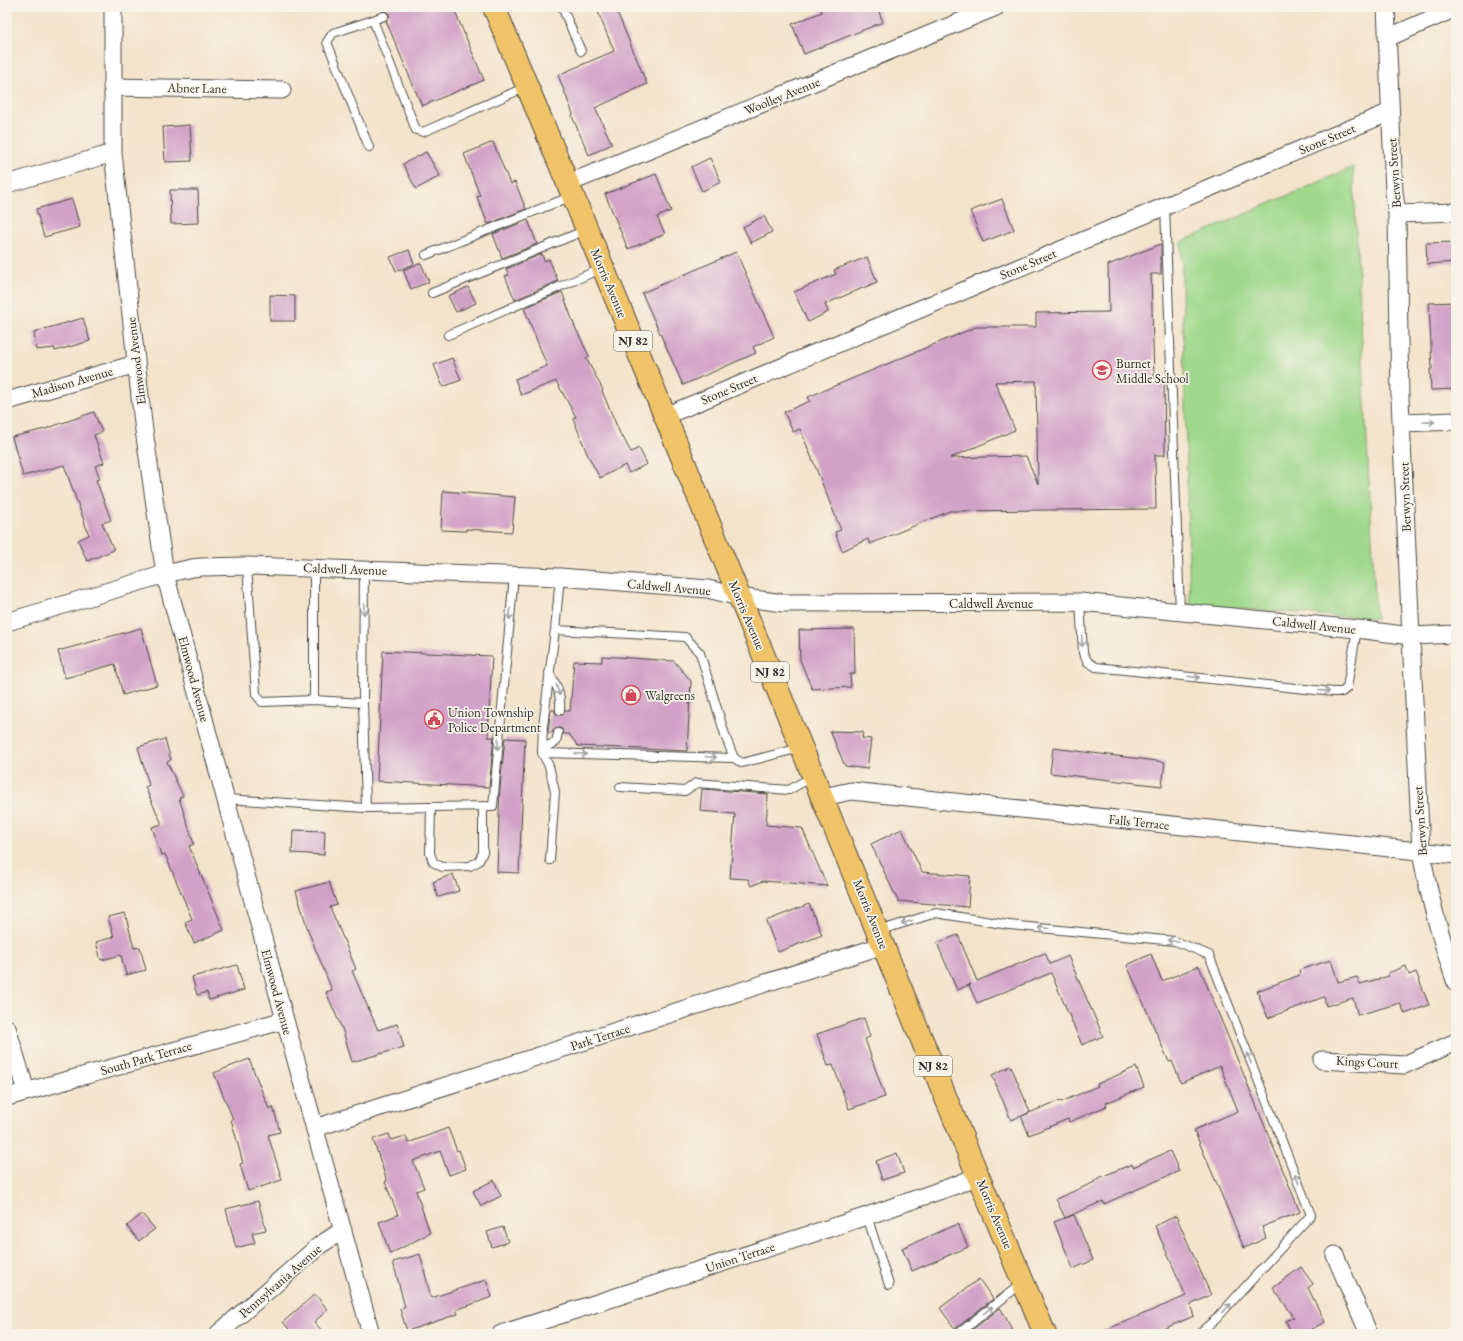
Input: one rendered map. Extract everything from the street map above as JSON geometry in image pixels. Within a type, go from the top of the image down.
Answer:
[{"type":"main road","name":"Morris Avenue","points":[[494,7],[823,797],[978,1176],[1045,1334]]},
{"type":"street","name":"Elmwood Avenue","points":[[113,7],[113,153],[136,364],[166,574],[285,1020],[372,1334]]},
{"type":"street","name":"Woolley Avenue","points":[[570,190],[996,7]]},
{"type":"street","name":"Berwyn Street","points":[[1386,7],[1394,192],[1397,214],[1400,399],[1421,852],[1425,876],[1442,942],[1456,983]]},
{"type":"street","points":[[1387,38],[1456,8]]},
{"type":"street","name":"Abner Lane","points":[[112,87],[282,90]]},
{"type":"street","name":"Stone Street","points":[[665,416],[1390,112]]},
{"type":"street","points":[[7,184],[113,153]]},
{"type":"street","points":[[1397,214],[1456,212]]},
{"type":"street","name":"Madison Avenue","points":[[7,401],[136,364]]},
{"type":"street","points":[[1402,423],[1456,421]]},
{"type":"street","name":"Caldwell Avenue","points":[[7,622],[166,574],[192,568],[247,566],[514,575],[560,578],[708,589],[739,597],[783,603],[1080,602],[1411,636],[1456,634]]},
{"type":"street","name":"Falls Terrace","points":[[823,797],[851,790],[1456,855]]},
{"type":"street","name":"Park Terrace","points":[[315,1128],[881,938]]},
{"type":"street","name":"South Park Terrace","points":[[7,1097],[285,1020]]},
{"type":"street","points":[[7,1028],[26,1091]]},
{"type":"street","name":"Kings Court","points":[[1322,1060],[1404,1065],[1456,1042]]},
{"type":"street","name":"Union Terrace","points":[[501,1334],[867,1216],[978,1176]]},
{"type":"street","name":"Pennsylvania Avenue","points":[[218,1334],[320,1245],[344,1230]]},
{"type":"street","points":[[1335,1255],[1369,1334]]},
{"type":"lane","points":[[562,7],[581,51]]},
{"type":"lane","points":[[369,147],[327,42],[333,33],[384,16]]},
{"type":"lane","points":[[374,20],[416,130],[423,132],[527,86]]},
{"type":"lane","points":[[426,255],[570,190]]},
{"type":"lane","points":[[1166,207],[1180,612]]},
{"type":"lane","points":[[432,293],[587,229]]},
{"type":"lane","points":[[448,335],[603,268]]},
{"type":"lane","points":[[247,566],[256,694],[262,702],[314,700],[363,703]]},
{"type":"lane","points":[[314,569],[314,700]]},
{"type":"lane","points":[[364,570],[363,703],[366,808]]},
{"type":"lane","points":[[226,799],[366,808],[493,806],[514,575]]},
{"type":"lane","points":[[550,860],[555,792],[549,766],[542,750],[543,726],[560,578]]},
{"type":"lane","points":[[1080,602],[1083,652],[1088,662],[1096,667],[1334,692],[1342,692],[1347,688],[1357,630]]},
{"type":"lane","points":[[555,630],[685,637],[700,653],[726,738],[734,758]]},
{"type":"lane","points":[[549,673],[557,685],[561,696],[560,710]]},
{"type":"lane","points":[[542,750],[556,742],[558,733]]},
{"type":"lane","points":[[542,750],[734,758],[742,763],[802,748]]},
{"type":"lane","points":[[620,787],[685,790],[696,783],[789,790],[814,776]]},
{"type":"lane","points":[[431,807],[430,853],[433,862],[442,867],[470,866],[479,861],[483,852],[483,806]]},
{"type":"lane","points":[[881,938],[936,913],[1010,925],[1175,941],[1209,955],[1311,1216],[1216,1319],[1198,1334]]},
{"type":"lane","points":[[867,1216],[889,1285]]},
{"type":"lane","points":[[958,1334],[1024,1282]]},
{"type":"green space","points":[[1353,167],[1376,619],[1190,605],[1181,242]]},
{"type":"building","points":[[380,7],[453,7],[484,80],[422,106],[386,21],[389,14],[382,11]]},
{"type":"building","points":[[596,7],[615,7],[647,84],[595,108],[612,144],[589,155],[572,116],[573,114],[558,75],[614,51]]},
{"type":"building","points":[[820,7],[877,7],[883,22],[804,54],[792,24],[822,12]]},
{"type":"building","points":[[190,125],[192,161],[165,162],[163,127]]},
{"type":"building","points":[[493,142],[510,184],[515,182],[526,209],[488,224],[477,197],[480,196],[464,154]]},
{"type":"building","points":[[426,152],[440,176],[416,189],[403,164]]},
{"type":"building","points":[[710,158],[721,182],[702,191],[691,167]]},
{"type":"building","points":[[656,174],[671,211],[657,217],[665,234],[628,249],[605,194]]},
{"type":"building","points":[[170,190],[198,190],[199,223],[171,224]]},
{"type":"building","points":[[72,199],[80,227],[44,237],[36,209]]},
{"type":"building","points":[[1002,199],[1014,230],[983,242],[970,211]]},
{"type":"building","points":[[764,216],[772,232],[751,243],[743,227]]},
{"type":"building","points":[[528,220],[537,244],[502,258],[493,234]]},
{"type":"building","points":[[1456,242],[1456,262],[1427,264],[1426,243]]},
{"type":"building","points":[[1161,244],[1161,274],[1151,274],[1154,378],[1164,378],[1165,455],[1155,455],[1156,509],[950,511],[870,544],[868,539],[842,551],[835,532],[841,530],[800,429],[793,432],[784,412],[810,401],[808,397],[976,327],[1036,327],[1036,313],[1109,312],[1108,265]],"holes":[[[1036,381],[1038,484],[1026,456],[950,458],[1015,430],[995,382]]]},
{"type":"building","points":[[409,250],[414,264],[396,271],[390,257]]},
{"type":"building","points":[[736,252],[774,337],[753,347],[756,353],[683,385],[642,293]]},
{"type":"building","points":[[542,254],[544,261],[549,259],[558,281],[515,300],[505,276],[509,275],[506,269]]},
{"type":"building","points":[[867,257],[877,282],[825,304],[828,312],[808,322],[794,292],[836,274],[834,270]]},
{"type":"building","points":[[421,263],[429,282],[411,289],[403,270]]},
{"type":"building","points":[[468,287],[476,303],[456,312],[448,296]]},
{"type":"building","points":[[562,292],[575,327],[589,356],[586,358],[603,390],[602,391],[622,438],[623,437],[631,452],[639,448],[647,464],[629,473],[625,465],[600,478],[588,456],[573,418],[576,417],[556,381],[521,395],[515,379],[547,366],[524,308]]},
{"type":"building","points":[[270,295],[295,296],[295,321],[270,321]]},
{"type":"building","points":[[1456,302],[1456,389],[1431,390],[1430,369],[1432,369],[1429,303]]},
{"type":"building","points":[[83,318],[90,341],[55,351],[54,348],[36,350],[34,332]]},
{"type":"building","points":[[452,358],[461,380],[443,387],[434,365]]},
{"type":"building","points":[[94,412],[102,432],[94,435],[104,463],[95,466],[100,479],[96,480],[111,520],[102,523],[114,550],[87,561],[78,540],[89,535],[64,465],[23,476],[12,437],[45,429]]},
{"type":"building","points":[[443,491],[515,497],[512,532],[466,529],[466,531],[441,530]]},
{"type":"building","points":[[141,628],[157,685],[123,695],[115,664],[65,678],[58,651]]},
{"type":"building","points":[[854,629],[855,674],[850,674],[851,687],[812,689],[800,660],[799,630]]},
{"type":"building","name":"Union Township Police Department","points":[[383,651],[492,656],[488,737],[494,737],[489,787],[377,781]]},
{"type":"building","name":"Walgreens","points":[[602,656],[674,661],[691,681],[687,751],[578,746],[569,734],[563,734],[562,729],[560,728],[554,729],[552,733],[548,732],[551,710],[555,710],[555,713],[559,715],[563,715],[565,711],[570,711],[574,661],[602,662]]},
{"type":"building","points":[[830,731],[863,732],[862,738],[871,739],[867,769],[845,766]]},
{"type":"building","points":[[505,738],[525,739],[519,873],[497,872],[500,787]]},
{"type":"building","points":[[165,739],[171,760],[167,762],[183,796],[179,798],[194,844],[189,846],[224,930],[194,943],[185,922],[192,919],[165,854],[161,855],[152,827],[162,824],[145,787],[149,785],[138,747]]},
{"type":"building","points":[[1053,748],[1165,762],[1162,786],[1050,773]]},
{"type":"building","points":[[702,789],[768,794],[766,825],[802,828],[827,886],[763,881],[751,886],[748,879],[730,878],[735,814],[700,811]]},
{"type":"building","points":[[902,829],[922,872],[970,876],[968,907],[898,901],[871,844]]},
{"type":"building","points":[[293,830],[325,831],[324,855],[292,853]]},
{"type":"building","points":[[453,874],[459,891],[438,897],[433,882]]},
{"type":"building","points":[[329,882],[337,905],[330,907],[356,969],[352,971],[378,1030],[397,1024],[404,1047],[352,1062],[343,1031],[326,992],[332,990],[309,933],[296,891]]},
{"type":"building","points":[[809,904],[822,935],[778,952],[766,921]]},
{"type":"building","points":[[125,913],[134,948],[140,947],[146,970],[126,975],[121,955],[101,960],[96,942],[114,937],[108,917]]},
{"type":"building","points":[[958,935],[977,981],[1045,953],[1050,964],[1068,956],[1103,1036],[1082,1045],[1051,973],[977,1003],[969,985],[971,984],[957,990],[937,943]]},
{"type":"building","points":[[1151,954],[1162,981],[1199,966],[1300,1212],[1262,1227],[1266,1238],[1244,1248],[1194,1130],[1238,1111],[1220,1066],[1181,1083],[1172,1061],[1169,1062],[1127,965]]},
{"type":"building","points":[[1331,960],[1338,982],[1357,977],[1360,984],[1389,976],[1388,973],[1406,966],[1409,975],[1416,972],[1429,1005],[1405,1014],[1400,1003],[1358,1015],[1353,998],[1326,1006],[1324,997],[1268,1018],[1257,991],[1300,975],[1299,970]]},
{"type":"building","points":[[237,965],[244,990],[209,1000],[207,992],[197,995],[192,977]]},
{"type":"building","points":[[864,1018],[870,1037],[865,1039],[885,1097],[849,1109],[833,1065],[828,1066],[817,1034]]},
{"type":"building","points":[[249,1059],[269,1109],[273,1107],[280,1132],[268,1135],[282,1180],[248,1191],[240,1164],[243,1163],[231,1119],[233,1119],[214,1073]]},
{"type":"building","points":[[1011,1066],[1030,1112],[1022,1116],[1060,1100],[1061,1102],[1136,1067],[1144,1087],[1106,1103],[1107,1106],[1069,1122],[1068,1119],[1029,1135],[1021,1116],[1011,1120],[992,1075]]},
{"type":"building","points":[[448,1128],[457,1151],[459,1150],[466,1169],[449,1175],[440,1151],[413,1161],[424,1188],[416,1191],[430,1233],[390,1254],[379,1222],[398,1215],[385,1182],[387,1181],[373,1139],[389,1134],[391,1140],[406,1136],[408,1143]]},
{"type":"building","points":[[1170,1151],[1179,1171],[1104,1204],[1103,1201],[1065,1218],[1056,1199],[1095,1182],[1094,1180],[1132,1164],[1133,1167]]},
{"type":"building","points":[[897,1153],[904,1173],[882,1180],[876,1161]]},
{"type":"building","points":[[494,1180],[501,1196],[481,1206],[473,1191]]},
{"type":"building","points":[[258,1201],[266,1230],[252,1233],[255,1243],[236,1248],[226,1209]]},
{"type":"building","points":[[142,1214],[155,1229],[139,1241],[127,1226]]},
{"type":"building","points":[[1074,1215],[1093,1260],[1073,1269],[1054,1222]]},
{"type":"building","points":[[1176,1216],[1211,1295],[1190,1305],[1194,1316],[1151,1334],[1096,1334],[1186,1296],[1155,1226]]},
{"type":"building","points":[[958,1224],[968,1247],[912,1271],[902,1248]]},
{"type":"building","points":[[503,1227],[508,1242],[492,1247],[487,1232]]},
{"type":"building","points":[[420,1254],[431,1298],[486,1280],[492,1297],[456,1310],[458,1314],[407,1331],[400,1309],[405,1307],[393,1262]]},
{"type":"building","points":[[1301,1267],[1313,1284],[1308,1288],[1325,1322],[1302,1334],[1292,1334],[1286,1321],[1294,1317],[1273,1288]]},
{"type":"building","points":[[979,1279],[993,1299],[955,1329],[940,1308]]},
{"type":"building","points":[[315,1294],[328,1310],[314,1322],[325,1334],[293,1334],[283,1322]]},
{"type":"building","points":[[1000,1308],[1014,1334],[967,1334]]},
{"type":"place","name":"Burnet Middle School","points":[[1102,370]]},
{"type":"place","name":"Walgreens","points":[[631,695]]},
{"type":"place","name":"Union Township Police Department","points":[[434,719]]}]
